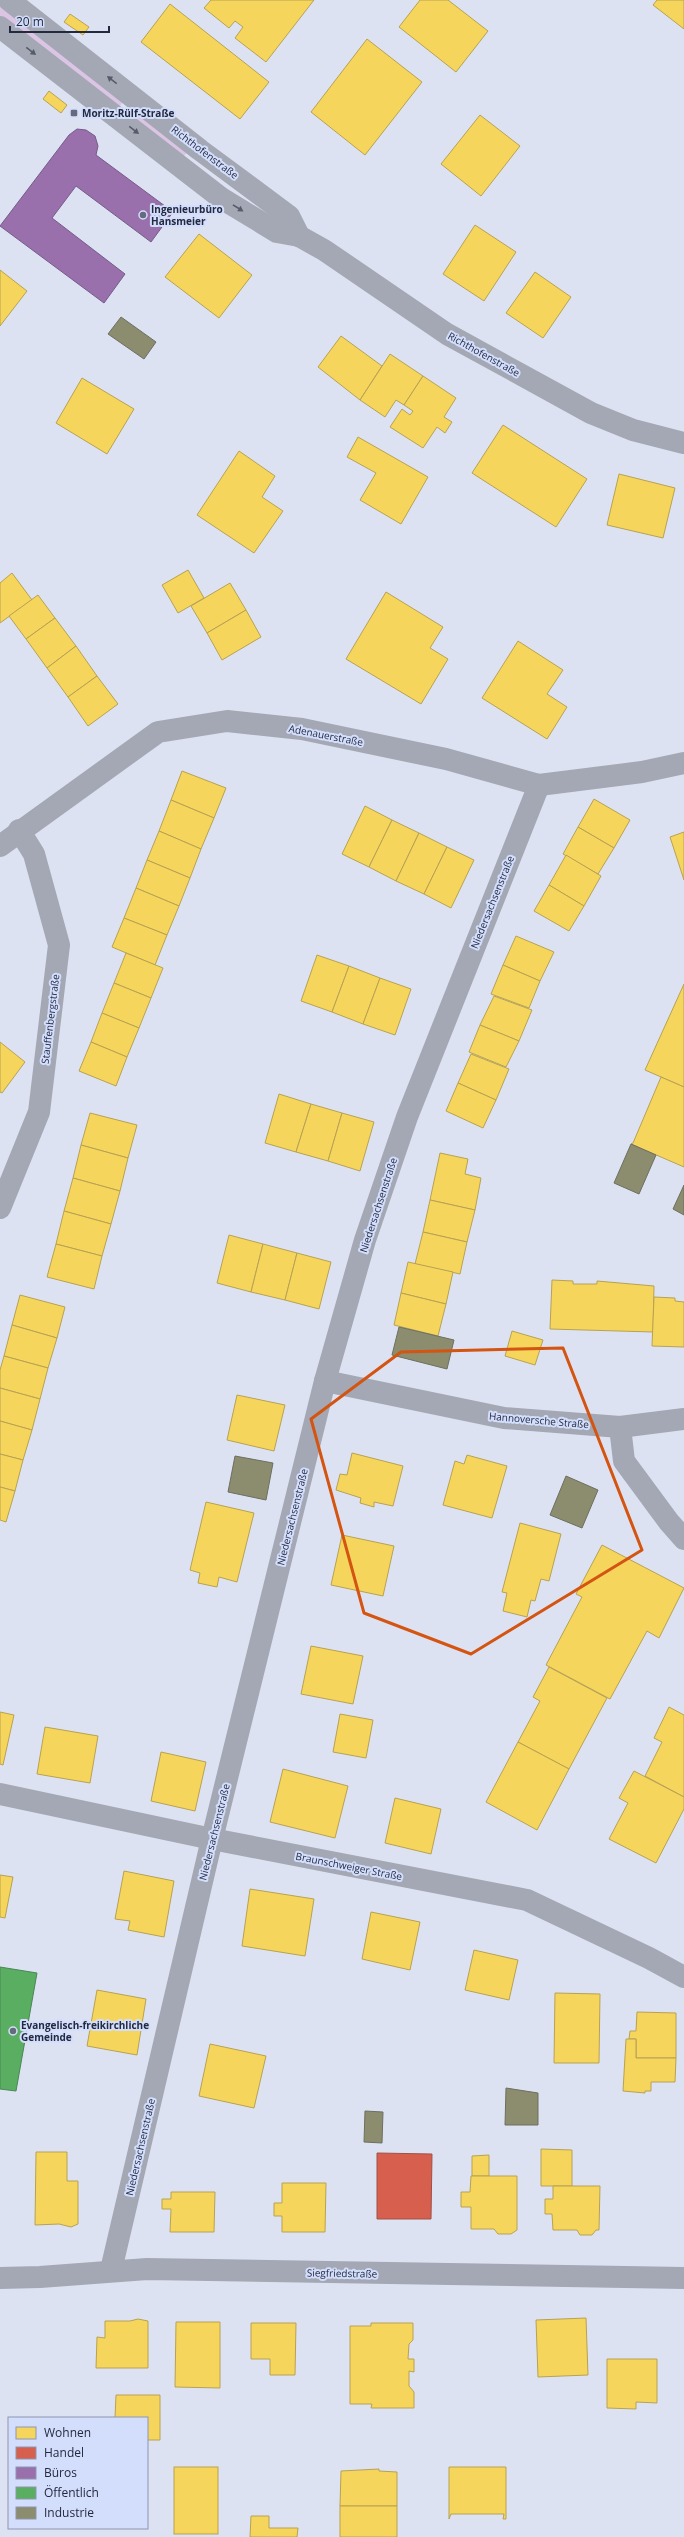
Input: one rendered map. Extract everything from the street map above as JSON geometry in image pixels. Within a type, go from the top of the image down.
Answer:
[{"type":"street","name":"Richthofenstraße","points":[[9,0],[200,150],[290,216],[299,236]]},
{"type":"street","name":"Richthofenstraße","points":[[0,27],[221,198],[277,232],[299,236],[324,250],[447,334],[591,413],[634,430],[684,443]]},
{"type":"street","name":"Adenauerstraße","points":[[0,846],[19,830],[158,732],[228,721],[302,729],[446,759],[539,785],[642,772],[684,763]]},
{"type":"street","name":"Niedersachsenstraße","points":[[111,2270],[212,1839],[325,1381],[365,1240],[407,1117],[539,785]]},
{"type":"street","name":"Stauffenbergstraße","points":[[0,1208],[39,1112],[59,945],[34,854],[19,830]]},
{"type":"street","name":"Hannoversche Straße","points":[[325,1381],[504,1418],[620,1427],[684,1418]]},
{"type":"street","points":[[620,1427],[624,1461],[669,1522],[684,1539]]},
{"type":"street","name":"Braunschweiger Straße","points":[[0,1794],[212,1839],[527,1900],[649,1958],[684,1977]]},
{"type":"street","name":"Siegfriedstraße","points":[[0,2278],[40,2277],[111,2270],[684,2278]]},
{"type":"highlighted area","points":[[563,1348],[642,1550],[471,1654],[364,1613],[311,1419],[401,1352]]},
{"type":"shaded area","points":[[0,6],[123,101],[119,108],[0,17]]},
{"type":"shaded area","points":[[137,112],[188,151],[183,157],[133,119]]},
{"type":"building: Wohnen","points":[[211,0],[314,0],[266,62],[235,38],[243,27],[235,21],[229,28],[204,8]]},
{"type":"building: Wohnen","points":[[420,0],[448,0],[488,31],[456,72],[399,27]]},
{"type":"building: Wohnen","points":[[657,0],[684,0],[684,29],[653,5]]},
{"type":"building: Wohnen","points":[[170,4],[269,82],[240,119],[141,42]]},
{"type":"building: Wohnen","points":[[70,14],[89,27],[83,35],[64,22]]},
{"type":"building: Wohnen","points":[[367,39],[422,82],[365,155],[311,112]]},
{"type":"building: Wohnen","points":[[49,91],[67,105],[61,113],[43,99]]},
{"type":"building: Wohnen","points":[[480,115],[520,146],[481,196],[441,164]]},
{"type":"building: Wohnen","points":[[475,225],[516,252],[484,301],[443,274]]},
{"type":"building: Wohnen","points":[[199,234],[252,275],[219,318],[165,277]]},
{"type":"building: Wohnen","points":[[0,270],[27,291],[0,326]]},
{"type":"building: Wohnen","points":[[535,272],[571,297],[543,338],[506,313]]},
{"type":"building: Wohnen","points":[[341,336],[382,366],[360,400],[318,367]]},
{"type":"building: Wohnen","points":[[390,354],[423,376],[404,405],[396,400],[385,417],[360,400]]},
{"type":"building: Wohnen","points":[[423,376],[456,398],[444,417],[452,422],[445,433],[437,427],[423,448],[390,427],[402,409],[410,415],[413,411],[404,405]]},
{"type":"building: Wohnen","points":[[82,378],[134,409],[107,454],[56,423]]},
{"type":"building: Wohnen","points":[[503,425],[587,479],[556,527],[472,473]]},
{"type":"building: Wohnen","points":[[358,437],[428,477],[401,524],[360,500],[376,473],[347,457]]},
{"type":"building: Wohnen","points":[[239,451],[275,476],[262,497],[283,511],[254,553],[197,515]]},
{"type":"building: Wohnen","points":[[619,474],[675,488],[663,538],[607,525]]},
{"type":"building: Wohnen","points":[[188,570],[204,598],[178,613],[162,585]]},
{"type":"building: Wohnen","points":[[12,573],[32,600],[0,623],[0,583]]},
{"type":"building: Wohnen","points":[[230,583],[246,610],[207,633],[191,606]]},
{"type":"building: Wohnen","points":[[386,592],[443,627],[430,648],[448,659],[421,704],[346,659]]},
{"type":"building: Wohnen","points":[[38,595],[55,618],[26,639],[9,616]]},
{"type":"building: Wohnen","points":[[246,610],[261,637],[222,660],[207,633]]},
{"type":"building: Wohnen","points":[[55,618],[76,646],[47,668],[26,639]]},
{"type":"building: Wohnen","points":[[518,641],[563,670],[547,694],[567,707],[547,739],[482,698]]},
{"type":"building: Wohnen","points":[[76,646],[97,676],[68,697],[47,668]]},
{"type":"building: Wohnen","points":[[97,676],[118,704],[88,726],[68,697]]},
{"type":"building: Wohnen","points":[[182,771],[226,788],[214,818],[171,800]]},
{"type":"building: Wohnen","points":[[594,799],[630,820],[614,848],[578,827]]},
{"type":"building: Wohnen","points":[[171,800],[214,818],[201,849],[159,831]]},
{"type":"building: Wohnen","points":[[365,806],[392,820],[369,867],[342,854]]},
{"type":"building: Wohnen","points":[[392,820],[419,833],[396,881],[369,867]]},
{"type":"building: Wohnen","points":[[578,827],[614,848],[598,874],[563,854]]},
{"type":"building: Wohnen","points":[[159,831],[201,849],[190,878],[147,860]]},
{"type":"building: Wohnen","points":[[684,832],[684,880],[670,837]]},
{"type":"building: Wohnen","points":[[419,833],[447,847],[424,894],[396,881]]},
{"type":"building: Wohnen","points":[[447,847],[474,860],[451,908],[424,894]]},
{"type":"building: Wohnen","points":[[566,855],[601,876],[584,906],[549,885]]},
{"type":"building: Wohnen","points":[[147,860],[190,878],[179,906],[136,888]]},
{"type":"building: Wohnen","points":[[549,885],[584,906],[569,931],[534,911]]},
{"type":"building: Wohnen","points":[[136,888],[179,906],[167,935],[124,918]]},
{"type":"building: Wohnen","points":[[124,918],[167,935],[155,965],[112,947]]},
{"type":"building: Wohnen","points":[[516,936],[554,952],[540,981],[503,965]]},
{"type":"building: Wohnen","points":[[126,953],[163,968],[151,998],[114,983]]},
{"type":"building: Wohnen","points":[[317,955],[349,966],[332,1012],[301,1001]]},
{"type":"building: Wohnen","points":[[503,965],[540,981],[529,1008],[491,994]]},
{"type":"building: Wohnen","points":[[349,966],[380,978],[363,1024],[332,1012]]},
{"type":"building: Wohnen","points":[[380,978],[411,989],[395,1035],[363,1024]]},
{"type":"building: Wohnen","points":[[114,983],[151,998],[139,1028],[102,1013]]},
{"type":"building: Wohnen","points":[[684,984],[684,1087],[645,1070]]},
{"type":"building: Wohnen","points":[[494,996],[532,1010],[519,1041],[480,1025]]},
{"type":"building: Wohnen","points":[[102,1013],[139,1028],[127,1057],[91,1042]]},
{"type":"building: Wohnen","points":[[480,1025],[519,1041],[506,1067],[469,1052]]},
{"type":"building: Wohnen","points":[[0,1042],[25,1062],[2,1093],[0,1092]]},
{"type":"building: Wohnen","points":[[91,1042],[127,1057],[116,1086],[79,1071]]},
{"type":"building: Wohnen","points":[[471,1054],[509,1069],[496,1100],[458,1083]]},
{"type":"building: Wohnen","points":[[661,1077],[684,1087],[684,1167],[631,1144],[633,1143]]},
{"type":"building: Wohnen","points":[[458,1083],[496,1100],[483,1128],[446,1111]]},
{"type":"building: Wohnen","points":[[279,1094],[311,1104],[296,1152],[265,1143]]},
{"type":"building: Wohnen","points":[[311,1104],[342,1113],[328,1161],[296,1152]]},
{"type":"building: Wohnen","points":[[90,1113],[137,1125],[128,1158],[81,1145]]},
{"type":"building: Wohnen","points":[[342,1113],[374,1122],[360,1171],[328,1161]]},
{"type":"building: Wohnen","points":[[81,1145],[128,1158],[120,1191],[73,1178]]},
{"type":"building: Wohnen","points":[[440,1153],[468,1159],[465,1174],[481,1178],[475,1210],[430,1200]]},
{"type":"building: Wohnen","points":[[73,1178],[120,1191],[111,1224],[64,1211]]},
{"type":"building: Wohnen","points":[[430,1200],[475,1210],[467,1242],[423,1232]]},
{"type":"building: Wohnen","points":[[64,1211],[111,1224],[102,1256],[56,1244]]},
{"type":"building: Wohnen","points":[[423,1232],[467,1242],[460,1274],[415,1264]]},
{"type":"building: Wohnen","points":[[229,1235],[263,1244],[251,1292],[217,1283]]},
{"type":"building: Wohnen","points":[[56,1244],[102,1256],[94,1289],[47,1277]]},
{"type":"building: Wohnen","points":[[263,1244],[297,1253],[285,1300],[251,1292]]},
{"type":"building: Wohnen","points":[[297,1253],[331,1262],[319,1309],[285,1300]]},
{"type":"building: Wohnen","points":[[408,1262],[453,1272],[446,1304],[401,1293]]},
{"type":"building: Wohnen","points":[[552,1280],[573,1281],[573,1284],[597,1284],[597,1281],[654,1286],[653,1332],[550,1329]]},
{"type":"building: Wohnen","points":[[401,1293],[446,1304],[438,1336],[394,1325]]},
{"type":"building: Wohnen","points":[[20,1295],[65,1307],[57,1338],[12,1325]]},
{"type":"building: Wohnen","points":[[654,1297],[675,1298],[675,1301],[684,1302],[684,1347],[652,1346]]},
{"type":"building: Wohnen","points":[[12,1325],[57,1338],[48,1368],[4,1356]]},
{"type":"building: Wohnen","points":[[512,1331],[543,1340],[535,1365],[505,1356]]},
{"type":"building: Wohnen","points":[[4,1356],[48,1368],[40,1399],[0,1388],[0,1370]]},
{"type":"building: Wohnen","points":[[0,1388],[40,1399],[32,1430],[0,1421]]},
{"type":"building: Wohnen","points":[[237,1395],[285,1405],[274,1451],[227,1440]]},
{"type":"building: Wohnen","points":[[0,1421],[32,1430],[23,1460],[0,1454]]},
{"type":"building: Wohnen","points":[[352,1453],[403,1466],[393,1506],[374,1502],[374,1507],[360,1503],[361,1498],[336,1490],[340,1474],[347,1475]]},
{"type":"building: Wohnen","points":[[0,1454],[23,1460],[15,1491],[0,1487]]},
{"type":"building: Wohnen","points":[[467,1455],[507,1466],[492,1518],[443,1505],[455,1461],[464,1464]]},
{"type":"building: Wohnen","points":[[0,1487],[15,1491],[6,1522],[0,1520]]},
{"type":"building: Wohnen","points":[[206,1502],[254,1513],[237,1582],[219,1577],[217,1587],[198,1583],[200,1573],[190,1570]]},
{"type":"building: Wohnen","points":[[520,1523],[561,1534],[549,1581],[541,1579],[535,1601],[531,1600],[527,1617],[503,1611],[507,1593],[502,1592]]},
{"type":"building: Wohnen","points":[[342,1535],[394,1546],[383,1596],[331,1585]]},
{"type":"building: Wohnen","points":[[602,1545],[684,1588],[659,1638],[647,1631],[610,1699],[546,1665],[582,1597],[576,1594]]},
{"type":"building: Wohnen","points":[[311,1646],[363,1656],[353,1704],[301,1694]]},
{"type":"building: Wohnen","points":[[549,1667],[607,1698],[569,1769],[518,1742],[540,1701],[533,1697]]},
{"type":"building: Wohnen","points":[[669,1707],[684,1715],[684,1797],[645,1776],[662,1742],[654,1738]]},
{"type":"building: Wohnen","points":[[0,1712],[14,1715],[3,1765],[0,1764]]},
{"type":"building: Wohnen","points":[[340,1714],[373,1720],[366,1758],[333,1752]]},
{"type":"building: Wohnen","points":[[45,1727],[98,1736],[90,1783],[37,1774]]},
{"type":"building: Wohnen","points":[[518,1742],[569,1769],[537,1830],[486,1802]]},
{"type":"building: Wohnen","points":[[161,1752],[206,1762],[195,1811],[151,1801]]},
{"type":"building: Wohnen","points":[[283,1769],[348,1786],[335,1838],[270,1822]]},
{"type":"building: Wohnen","points":[[634,1771],[684,1797],[684,1809],[656,1863],[609,1839],[628,1803],[619,1798]]},
{"type":"building: Wohnen","points":[[395,1798],[441,1809],[431,1854],[385,1843]]},
{"type":"building: Wohnen","points":[[124,1871],[174,1881],[164,1937],[128,1930],[130,1921],[115,1919]]},
{"type":"building: Wohnen","points":[[0,1875],[13,1877],[5,1918],[0,1917]]},
{"type":"building: Wohnen","points":[[250,1889],[314,1899],[305,1956],[242,1946]]},
{"type":"building: Wohnen","points":[[371,1912],[420,1922],[410,1970],[362,1959]]},
{"type":"building: Wohnen","points":[[474,1950],[518,1960],[509,2000],[465,1990]]},
{"type":"building: Wohnen","points":[[97,1990],[146,1999],[137,2055],[87,2046]]},
{"type":"building: Wohnen","points":[[555,1993],[600,1994],[599,2063],[554,2063]]},
{"type":"building: Wohnen","points":[[637,2012],[676,2013],[676,2058],[636,2058],[636,2039],[629,2039],[630,2031],[636,2031]]},
{"type":"building: Wohnen","points":[[626,2039],[636,2039],[636,2058],[676,2058],[675,2082],[651,2082],[651,2091],[645,2091],[645,2093],[623,2091]]},
{"type":"building: Wohnen","points":[[210,2044],[266,2056],[254,2108],[199,2096]]},
{"type":"building: Wohnen","points":[[541,2149],[572,2150],[572,2186],[541,2186]]},
{"type":"building: Wohnen","points":[[36,2152],[67,2152],[67,2181],[78,2181],[78,2224],[71,2227],[59,2224],[35,2225]]},
{"type":"building: Wohnen","points":[[489,2155],[489,2176],[472,2176],[472,2156]]},
{"type":"building: Wohnen","points":[[471,2176],[517,2176],[517,2230],[511,2234],[498,2234],[494,2229],[471,2229],[471,2207],[461,2207],[461,2192],[470,2192]]},
{"type":"building: Wohnen","points":[[282,2183],[326,2183],[325,2232],[282,2232],[282,2216],[274,2216],[274,2203],[282,2203]]},
{"type":"building: Wohnen","points":[[553,2186],[600,2186],[599,2230],[596,2230],[592,2235],[580,2235],[577,2230],[553,2230],[552,2214],[545,2214],[545,2199],[553,2199]]},
{"type":"building: Wohnen","points":[[171,2192],[215,2192],[214,2232],[170,2232],[171,2209],[162,2209],[162,2199],[171,2199]]},
{"type":"building: Wohnen","points":[[586,2318],[588,2375],[538,2377],[536,2320]]},
{"type":"building: Wohnen","points":[[138,2319],[148,2321],[148,2368],[96,2368],[97,2337],[105,2338],[105,2321],[130,2321]]},
{"type":"building: Wohnen","points":[[176,2322],[220,2322],[220,2388],[175,2387]]},
{"type":"building: Wohnen","points":[[251,2323],[296,2323],[295,2375],[270,2375],[270,2359],[251,2359]]},
{"type":"building: Wohnen","points":[[371,2323],[413,2323],[413,2340],[409,2344],[408,2359],[414,2359],[414,2372],[409,2371],[409,2386],[414,2392],[414,2408],[371,2408],[372,2404],[350,2404],[350,2326],[371,2326]]},
{"type":"building: Wohnen","points":[[607,2359],[657,2359],[657,2403],[636,2402],[636,2409],[607,2408]]},
{"type":"building: Wohnen","points":[[116,2395],[160,2395],[160,2440],[148,2440],[148,2417],[115,2417]]},
{"type":"building: Wohnen","points":[[174,2467],[218,2467],[218,2534],[174,2534]]},
{"type":"building: Wohnen","points":[[449,2467],[506,2467],[506,2519],[503,2519],[504,2514],[451,2514],[449,2519]]},
{"type":"building: Wohnen","points":[[379,2469],[379,2471],[397,2472],[397,2506],[340,2506],[341,2471]]},
{"type":"building: Wohnen","points":[[340,2506],[397,2506],[397,2537],[340,2537]]},
{"type":"building: Wohnen","points":[[251,2516],[269,2516],[269,2528],[298,2528],[297,2537],[250,2537]]},
{"type":"building: Handel","points":[[377,2153],[432,2154],[431,2219],[377,2219]]},
{"type":"building: Büros","name":"Ingenieurbüro Hansmeier","points":[[77,129],[86,130],[95,136],[98,146],[96,155],[173,212],[151,242],[76,186],[52,218],[125,274],[104,303],[0,226],[69,135]]},
{"type":"building: Öffentlich","name":"Evangelisch-freikirchliche Gemeinde","points":[[0,1967],[37,1973],[16,2091],[0,2089]]},
{"type":"building: Industrie","points":[[121,317],[156,342],[144,359],[108,334]]},
{"type":"building: Industrie","points":[[631,1144],[656,1155],[639,1194],[614,1183]]},
{"type":"building: Industrie","points":[[684,1185],[684,1215],[673,1209]]},
{"type":"building: Industrie","points":[[399,1327],[454,1340],[447,1369],[392,1355]]},
{"type":"building: Industrie","points":[[235,1456],[273,1463],[266,1500],[228,1492]]},
{"type":"building: Industrie","points":[[566,1476],[598,1490],[582,1528],[550,1515]]},
{"type":"building: Industrie","points":[[506,2088],[538,2093],[538,2125],[505,2125]]},
{"type":"building: Industrie","points":[[365,2111],[383,2112],[382,2143],[364,2142]]},
{"type":"place","name":"Moritz-Rülf-Straße","points":[[74,113]]},
{"type":"place","name":"Ingenieurbüro Hansmeier","points":[[143,215]]},
{"type":"place","name":"Evangelisch-freikirchliche Gemeinde","points":[[13,2031]]}]
